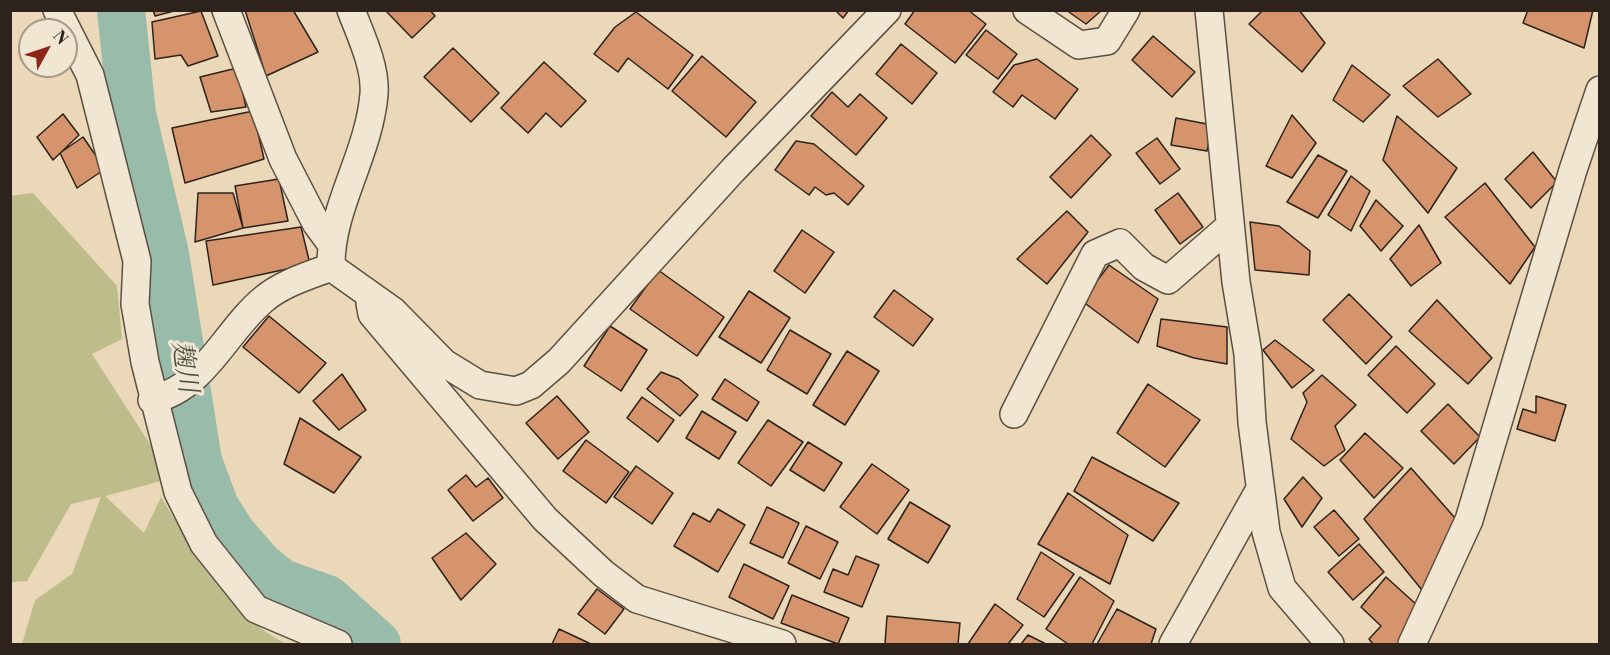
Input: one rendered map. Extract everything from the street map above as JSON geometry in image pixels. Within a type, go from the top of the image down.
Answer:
[{"type":"street","points":[[57,10],[90,75],[137,261],[135,304],[159,399],[177,492],[204,544],[256,609],[338,645]]},
{"type":"street","points":[[225,10],[283,159],[331,255],[368,293],[393,311],[444,363],[480,384],[516,391],[531,385],[559,361],[733,170],[887,10]]},
{"type":"street","points":[[159,399],[200,374],[262,300],[331,255],[364,148],[374,93],[370,62],[351,10]]},
{"type":"street","points":[[1027,10],[1079,45],[1107,42],[1126,10]]},
{"type":"street","points":[[1209,10],[1230,226],[1248,354],[1252,422],[1266,532],[1282,588],[1330,645]]},
{"type":"street","points":[[1412,645],[1469,520],[1572,170],[1599,90]]},
{"type":"street","points":[[1014,414],[1095,254],[1120,243],[1144,267],[1168,280],[1230,226]]},
{"type":"street","points":[[368,293],[372,314],[484,448],[544,519],[604,574],[637,599],[782,645]]},
{"type":"street","points":[[1173,645],[1260,489]]},
{"type":"shaded area","points":[[33,193],[117,286],[122,339],[92,354],[155,452],[169,479],[105,496],[144,533],[161,497],[200,559],[230,599],[266,632],[287,644],[22,644],[35,600],[72,574],[101,497],[71,504],[27,581],[11,582],[10,196]]},
{"type":"building","points":[[153,10],[178,10],[155,16]]},
{"type":"building","points":[[245,10],[293,10],[318,52],[266,76]]},
{"type":"building","points":[[385,10],[430,10],[435,16],[412,38]]},
{"type":"building","points":[[835,10],[849,10],[843,18]]},
{"type":"building","points":[[915,10],[968,10],[986,24],[955,63],[905,24]]},
{"type":"building","points":[[1066,10],[1102,10],[1086,24]]},
{"type":"building","points":[[1263,10],[1299,10],[1325,43],[1302,72],[1249,24]]},
{"type":"building","points":[[1528,10],[1593,10],[1584,48],[1523,23]]},
{"type":"building","points":[[201,11],[218,56],[188,66],[181,55],[155,59],[152,22]]},
{"type":"building","points":[[636,12],[693,55],[668,89],[628,58],[618,72],[594,54],[615,27]]},
{"type":"building","points":[[986,30],[1017,54],[998,79],[966,55]]},
{"type":"building","points":[[1153,36],[1195,72],[1172,97],[1132,60]]},
{"type":"building","points":[[901,44],[937,73],[912,104],[876,74]]},
{"type":"building","points":[[453,48],[499,93],[471,122],[424,77]]},
{"type":"building","points":[[702,56],[756,102],[726,137],[672,91]]},
{"type":"building","points":[[1037,59],[1078,89],[1055,119],[1022,95],[1013,107],[993,92],[1014,65]]},
{"type":"building","points":[[1438,59],[1471,94],[1438,117],[1403,86]]},
{"type":"building","points":[[544,62],[586,101],[561,127],[546,113],[528,133],[501,108]]},
{"type":"building","points":[[1352,65],[1390,95],[1363,122],[1333,100]]},
{"type":"building","points":[[237,68],[246,107],[211,112],[200,77]]},
{"type":"building","points":[[832,92],[848,107],[860,94],[887,118],[856,155],[811,116]]},
{"type":"building","points":[[253,111],[264,159],[185,183],[172,128]]},
{"type":"building","points":[[63,114],[79,135],[53,160],[37,137]]},
{"type":"building","points":[[1292,115],[1316,143],[1292,178],[1266,166]]},
{"type":"building","points":[[1397,116],[1457,168],[1428,213],[1383,160]]},
{"type":"building","points":[[1176,118],[1212,125],[1207,151],[1171,145]]},
{"type":"building","points":[[1091,135],[1111,155],[1071,198],[1050,177]]},
{"type":"building","points":[[83,137],[105,169],[77,188],[60,153]]},
{"type":"building","points":[[1157,138],[1180,169],[1160,184],[1136,153]]},
{"type":"building","points":[[796,141],[814,144],[864,186],[848,205],[834,193],[826,195],[815,187],[809,195],[775,170]]},
{"type":"building","points":[[1533,152],[1557,182],[1531,208],[1505,179]]},
{"type":"building","points":[[1318,155],[1347,171],[1318,218],[1287,202]]},
{"type":"building","points":[[1351,176],[1370,191],[1351,231],[1328,215]]},
{"type":"building","points":[[279,179],[288,221],[243,228],[235,186]]},
{"type":"building","points":[[1485,183],[1535,247],[1510,284],[1445,217]]},
{"type":"building","points":[[198,193],[233,193],[243,228],[195,242]]},
{"type":"building","points":[[1178,193],[1203,227],[1180,244],[1155,210]]},
{"type":"building","points":[[1376,200],[1403,226],[1381,251],[1360,226]]},
{"type":"building","points":[[1067,211],[1088,232],[1047,284],[1017,259]]},
{"type":"building","points":[[1250,222],[1279,226],[1310,251],[1309,275],[1255,270]]},
{"type":"building","points":[[1419,225],[1441,263],[1411,286],[1390,259]]},
{"type":"building","points":[[301,227],[310,264],[213,285],[206,241]]},
{"type":"building","points":[[802,230],[834,252],[805,293],[774,271]]},
{"type":"building","points":[[1109,265],[1158,299],[1138,343],[1082,301]]},
{"type":"building","points":[[658,270],[724,317],[697,356],[630,309]]},
{"type":"building","points":[[894,290],[933,319],[913,346],[874,317]]},
{"type":"building","points":[[749,291],[790,318],[761,363],[719,337]]},
{"type":"building","points":[[1349,294],[1392,337],[1366,364],[1323,320]]},
{"type":"building","points":[[1437,300],[1492,358],[1468,384],[1409,331]]},
{"type":"building","points":[[269,316],[326,363],[299,393],[243,347]]},
{"type":"building","points":[[1161,319],[1227,327],[1227,364],[1194,358],[1157,346]]},
{"type":"building","points":[[610,326],[647,350],[621,391],[584,366]]},
{"type":"building","points":[[790,330],[831,354],[807,394],[767,370]]},
{"type":"building","points":[[1275,340],[1314,370],[1292,388],[1263,350]]},
{"type":"building","points":[[1396,346],[1435,384],[1407,413],[1368,375]]},
{"type":"building","points":[[847,351],[879,371],[845,425],[813,405]]},
{"type":"building","points":[[661,372],[679,379],[698,395],[680,416],[647,389]]},
{"type":"building","points":[[342,374],[366,410],[339,430],[313,401]]},
{"type":"building","points":[[1322,375],[1356,405],[1335,426],[1345,450],[1324,466],[1291,439],[1307,402],[1303,393]]},
{"type":"building","points":[[725,379],[759,402],[747,421],[712,399]]},
{"type":"building","points":[[1148,384],[1200,420],[1165,467],[1117,433]]},
{"type":"building","points":[[557,396],[589,432],[558,459],[526,423]]},
{"type":"building","points":[[1536,396],[1566,405],[1555,441],[1517,429],[1523,409],[1536,413]]},
{"type":"building","points":[[642,397],[674,420],[658,442],[627,418]]},
{"type":"building","points":[[1448,404],[1480,437],[1454,464],[1421,431]]},
{"type":"building","points":[[702,411],[736,432],[719,459],[686,438]]},
{"type":"building","points":[[300,418],[361,457],[334,493],[284,464]]},
{"type":"building","points":[[768,420],[803,442],[771,486],[738,463]]},
{"type":"building","points":[[1365,433],[1403,468],[1374,498],[1340,460]]},
{"type":"building","points":[[586,440],[629,472],[606,503],[563,471]]},
{"type":"building","points":[[808,442],[842,463],[824,491],[790,470]]},
{"type":"building","points":[[1092,457],[1179,503],[1153,541],[1074,491]]},
{"type":"building","points":[[872,464],[909,490],[877,534],[840,507]]},
{"type":"building","points":[[636,466],[673,493],[652,524],[614,497]]},
{"type":"building","points":[[1411,468],[1455,518],[1422,590],[1364,519]]},
{"type":"building","points":[[466,475],[476,487],[488,478],[503,498],[473,521],[448,490]]},
{"type":"building","points":[[1303,477],[1322,498],[1302,527],[1284,499]]},
{"type":"building","points":[[1068,493],[1128,535],[1110,584],[1038,544]]},
{"type":"building","points":[[910,502],[950,526],[928,563],[888,539]]},
{"type":"building","points":[[767,507],[799,523],[783,558],[750,543]]},
{"type":"building","points":[[718,509],[745,525],[718,572],[674,546],[693,513],[710,522]]},
{"type":"building","points":[[1334,510],[1359,539],[1339,556],[1314,527]]},
{"type":"building","points":[[806,526],[838,542],[820,579],[788,563]]},
{"type":"building","points":[[466,533],[496,564],[461,600],[432,558]]},
{"type":"building","points":[[1359,544],[1384,572],[1353,600],[1328,572]]},
{"type":"building","points":[[1041,552],[1074,574],[1044,617],[1017,599]]},
{"type":"building","points":[[856,556],[879,565],[862,607],[824,592],[833,569],[848,575]]},
{"type":"building","points":[[744,564],[789,586],[773,619],[729,597]]},
{"type":"building","points":[[1080,577],[1114,601],[1092,644],[1068,644],[1046,629]]},
{"type":"building","points":[[1386,577],[1418,606],[1403,644],[1373,644],[1369,639],[1381,626],[1361,607]]},
{"type":"building","points":[[597,589],[624,609],[605,634],[578,614]]},
{"type":"building","points":[[792,595],[849,618],[838,644],[781,623]]},
{"type":"building","points":[[995,604],[1023,625],[1008,644],[968,644]]},
{"type":"building","points":[[1117,609],[1156,629],[1151,644],[1097,644]]},
{"type":"building","points":[[887,616],[960,623],[958,644],[885,644]]},
{"type":"building","points":[[559,629],[591,644],[552,644]]},
{"type":"building","points":[[1028,635],[1046,644],[1021,644]]},
{"type":"waterway","name":"麹川","points":[[121,10],[132,114],[165,254],[198,461],[215,507],[232,534],[260,566],[281,583],[327,599],[377,644]]}]
